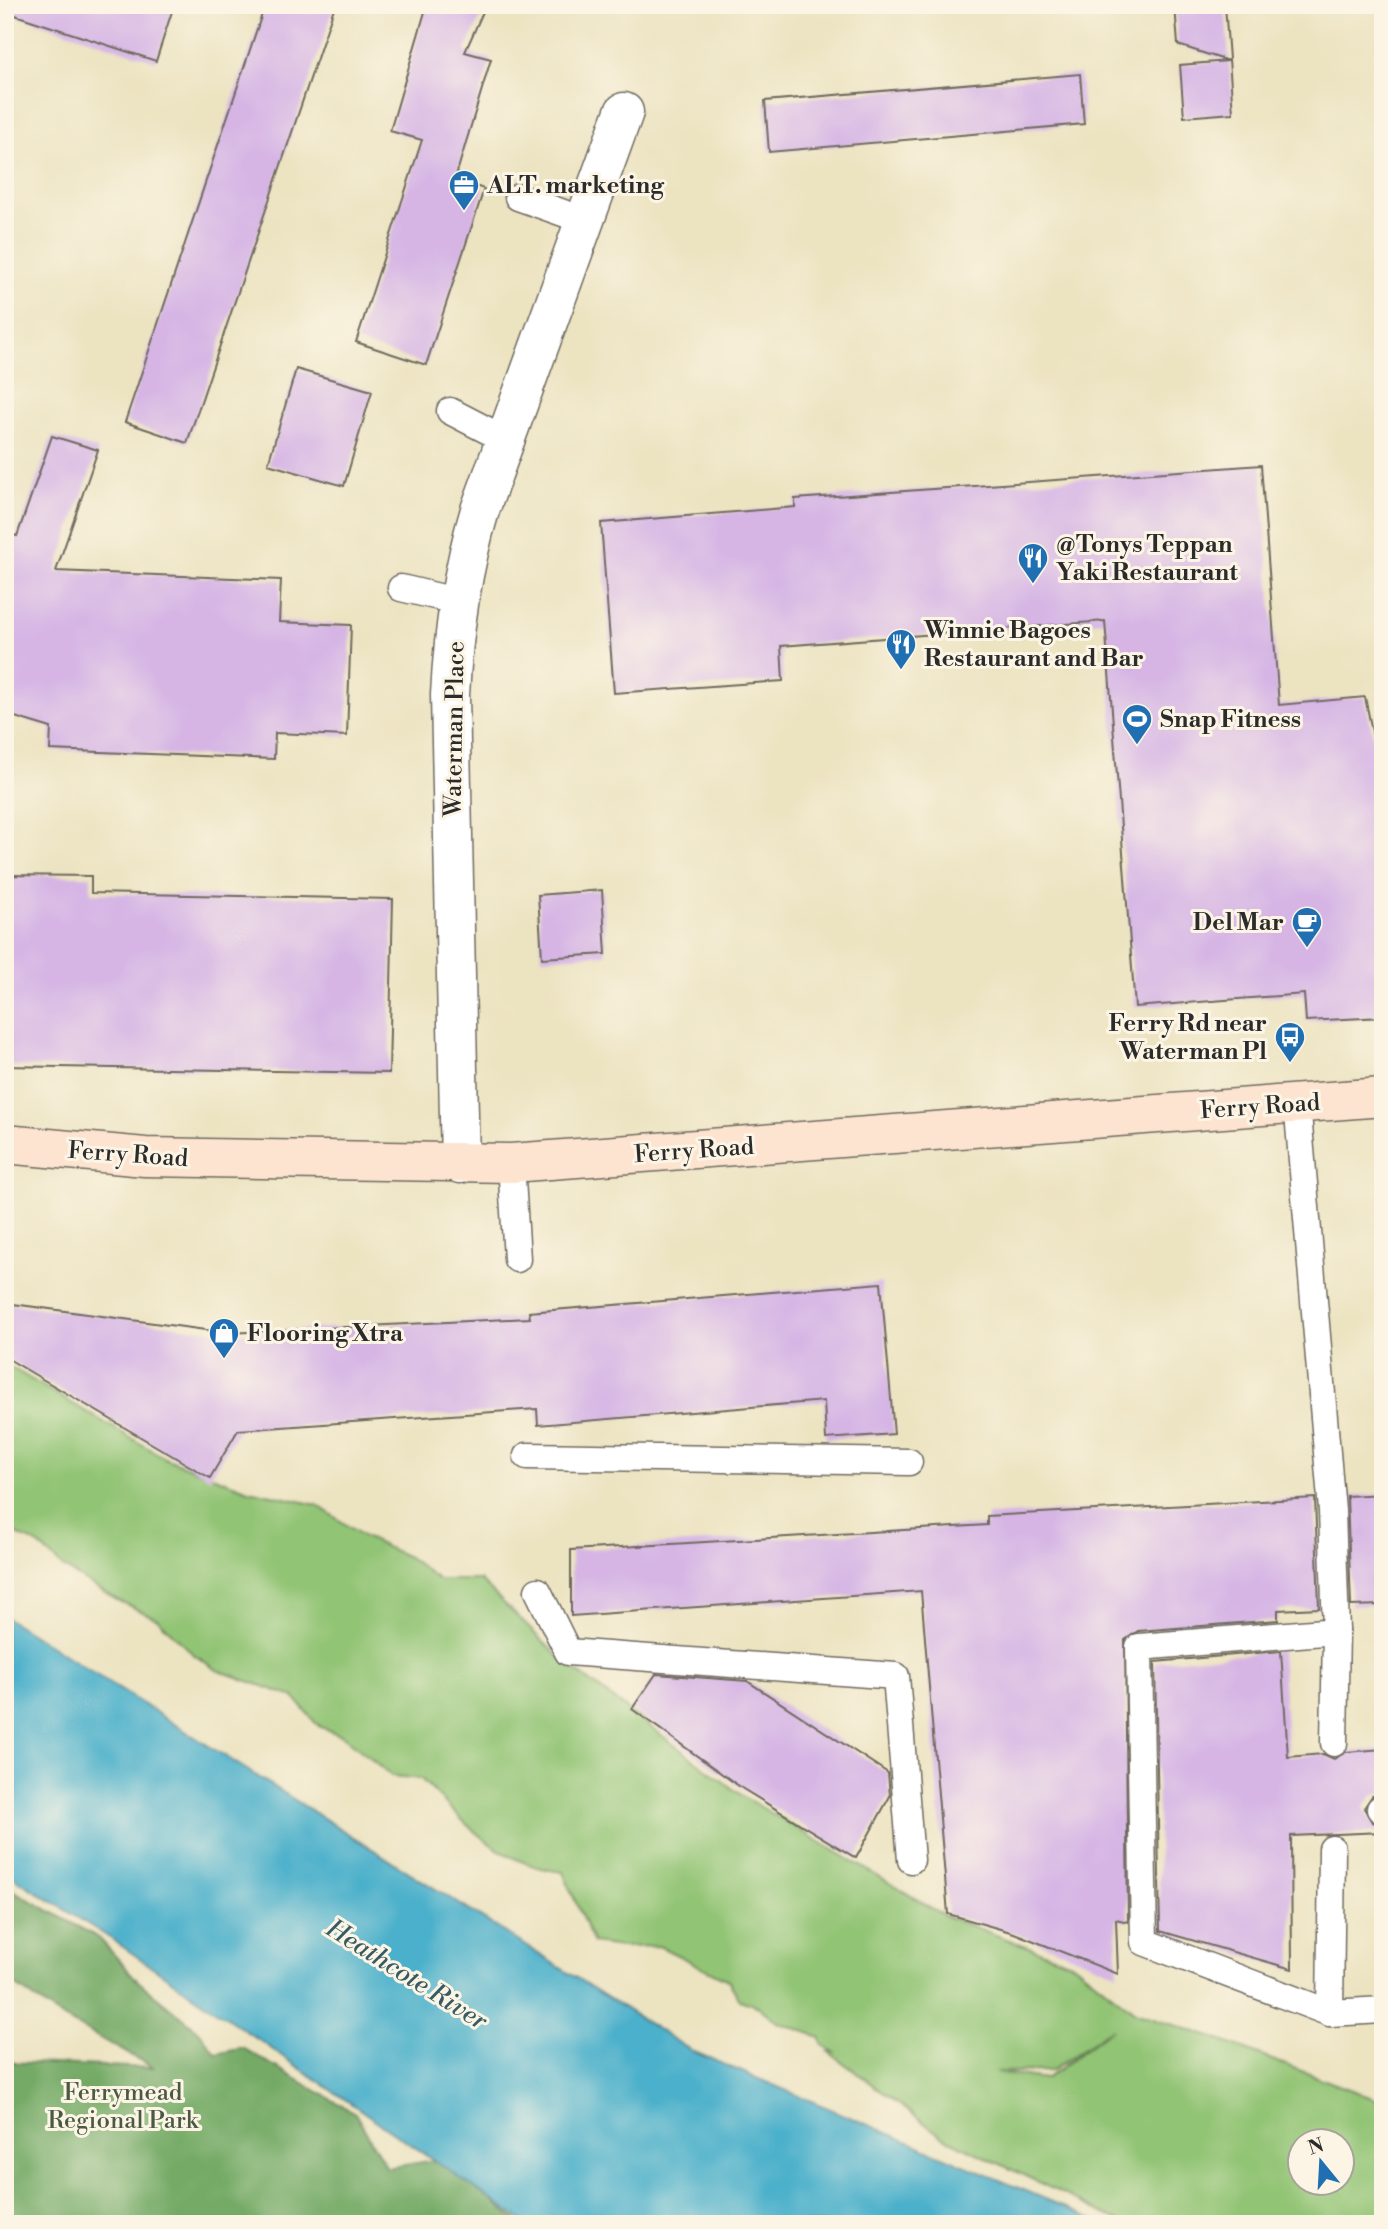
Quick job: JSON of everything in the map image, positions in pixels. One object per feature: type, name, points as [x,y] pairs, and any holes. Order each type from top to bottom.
[{"type":"main road","name":"Ferry Road","points":[[5,1144],[145,1157],[511,1163],[1383,1097]]},
{"type":"street","name":"Waterman Place","points":[[460,1164],[450,758],[452,659],[460,602],[472,537],[583,220],[624,112]]},
{"type":"lane","points":[[518,197],[583,220]]},
{"type":"lane","points":[[450,411],[506,440]]},
{"type":"lane","points":[[401,588],[460,602]]},
{"type":"lane","points":[[1297,1102],[1332,1511],[1334,1743]]},
{"type":"lane","points":[[511,1163],[517,1259]]},
{"type":"lane","points":[[527,1456],[909,1462]]},
{"type":"lane","points":[[538,1591],[568,1652],[896,1676],[911,1860]]},
{"type":"lane","points":[[1335,1631],[1139,1647],[1144,1942],[1330,2013],[1383,2010]]},
{"type":"lane","points":[[1330,2013],[1332,1849]]},
{"type":"green space","points":[[5,1364],[167,1459],[249,1490],[317,1505],[364,1537],[408,1557],[439,1580],[480,1580],[564,1662],[744,1797],[945,1916],[1074,1964],[1135,2012],[1217,2039],[1383,2102],[1383,2224],[1126,2224],[943,2137],[829,2052],[834,2052],[823,2045],[820,2037],[777,2022],[759,2007],[740,2000],[728,1980],[659,1946],[621,1947],[593,1943],[563,1872],[539,1868],[500,1851],[468,1826],[421,1779],[392,1776],[343,1736],[318,1726],[294,1697],[217,1670],[193,1654],[158,1619],[117,1600],[64,1568],[39,1545],[5,1528]],"holes":[[[1112,2029],[1046,2079],[995,2072],[1051,2071]]]},
{"type":"green space","name":"Ferrymead Regional Park","points":[[5,1886],[99,1938],[139,1982],[200,2032],[216,2054],[243,2048],[355,2113],[387,2168],[440,2159],[521,2224],[5,2224],[5,2062],[154,2068],[58,2015],[5,1978]]},
{"type":"water","name":"Heathcote River","points":[[5,1617],[692,2051],[1105,2224],[527,2224],[113,1940],[5,1872]]},
{"type":"building","points":[[10,5],[174,5],[156,61],[9,13]]},
{"type":"building","points":[[265,5],[335,5],[187,443],[125,422]]},
{"type":"building","points":[[427,5],[486,5],[465,52],[491,59],[455,179],[484,189],[426,365],[356,342],[422,140],[390,131]]},
{"type":"building","points":[[1175,5],[1225,5],[1233,113],[1184,117],[1180,65],[1228,61],[1178,45]]},
{"type":"building","points":[[1080,74],[1084,124],[769,152],[765,101]]},
{"type":"building","points":[[296,369],[372,391],[344,486],[268,464]]},
{"type":"building","points":[[52,436],[98,450],[56,571],[281,580],[279,622],[351,625],[347,736],[275,733],[274,759],[50,750],[51,728],[5,714],[5,533],[17,536]]},
{"type":"building","points":[[1261,465],[1279,705],[1365,697],[1383,785],[1383,1017],[1306,1021],[1304,994],[1135,1007],[1105,621],[781,646],[783,681],[614,693],[601,523],[795,507],[795,499]]},
{"type":"building","points":[[5,875],[91,876],[91,893],[393,899],[389,1073],[5,1066]]},
{"type":"building","points":[[602,890],[606,954],[542,958],[538,895]]},
{"type":"building","points":[[881,1283],[894,1434],[826,1439],[824,1401],[538,1425],[537,1409],[238,1430],[210,1478],[5,1357],[5,1303],[228,1333],[530,1318],[529,1312]]},
{"type":"building","points":[[1383,1494],[1383,1605],[1351,1606],[1347,1496]]},
{"type":"building","points":[[1315,1498],[1319,1608],[1278,1610],[1278,1620],[1138,1631],[1125,1640],[1128,1922],[1116,1919],[1118,1974],[1014,1933],[948,1914],[921,1591],[571,1616],[571,1550],[987,1525],[987,1516]]},
{"type":"building","points":[[1281,1651],[1288,1757],[1323,1754],[1334,1759],[1346,1752],[1383,1749],[1383,1793],[1372,1796],[1364,1808],[1372,1822],[1383,1825],[1383,1832],[1291,1836],[1292,1969],[1160,1931],[1155,1662]]},
{"type":"building","points":[[656,1674],[747,1681],[888,1773],[890,1796],[856,1858],[743,1789],[632,1709]]},
{"type":"place","name":"ALT. marketing","points":[[464,212]]},
{"type":"place","name":"@Tonys Teppan Yaki Restaurant","points":[[1033,585]]},
{"type":"place","name":"Winnie Bagoes Restaurant and Bar","points":[[901,671]]},
{"type":"place","name":"Snap Fitness","points":[[1137,746]]},
{"type":"place","name":"Del Mar","points":[[1307,949]]},
{"type":"place","name":"Ferry Rd near Waterman Pl","points":[[1290,1064]]},
{"type":"place","name":"Flooring Xtra","points":[[224,1360]]}]
